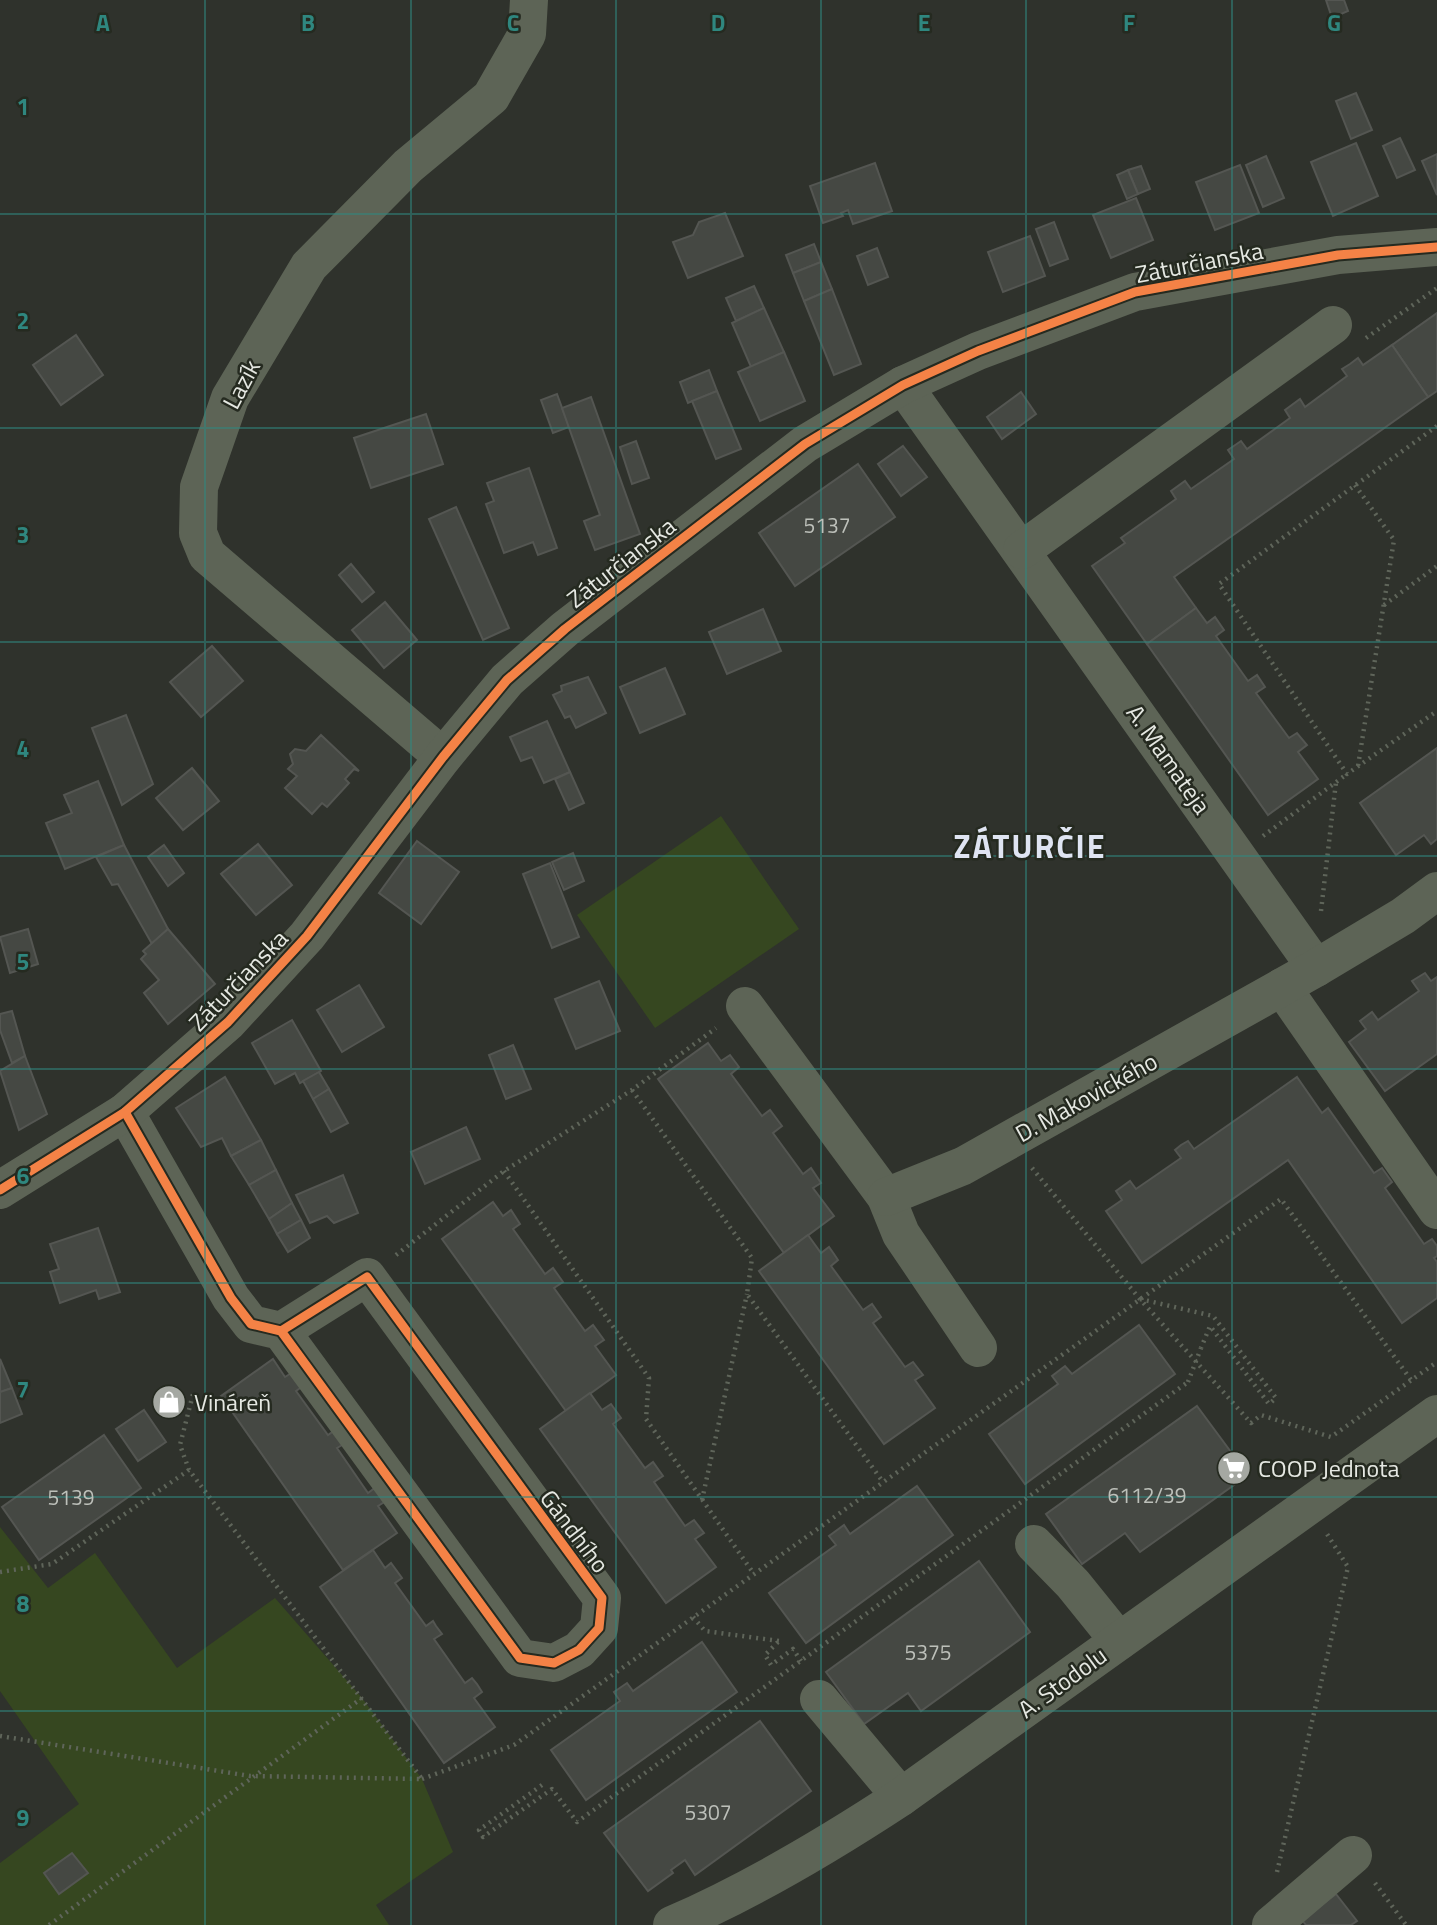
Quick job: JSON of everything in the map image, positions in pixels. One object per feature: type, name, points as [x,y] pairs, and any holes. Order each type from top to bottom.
[{"type":"street","name":"Lazík","points":[[443,757],[207,555],[198,533],[199,487],[230,398],[309,266],[408,166],[491,97],[527,34],[529,0]]},
{"type":"street","name":"Záturčianska","points":[[0,1190],[125,1112],[228,1021],[307,936],[443,757],[507,680],[565,629],[805,444],[903,385],[978,351],[1135,292],[1338,255],[1437,247]]},
{"type":"street","points":[[1022,550],[1345,335]]},
{"type":"street","name":"A. Mamateja","points":[[903,385],[1316,968]]},
{"type":"street","name":"D. Makovického","points":[[886,1197],[963,1166],[1316,968],[1403,916],[1437,891]]},
{"type":"street","points":[[1282,987],[1437,1210]]},
{"type":"street","points":[[745,1006],[886,1197],[901,1234],[978,1348]]},
{"type":"street","points":[[125,1112],[231,1298],[251,1324],[281,1331],[367,1278]]},
{"type":"street","name":"Gándhího","points":[[281,1331],[520,1658],[554,1663],[579,1650],[599,1628],[602,1598],[367,1278]]},
{"type":"street","name":"A. Stodolu","points":[[672,1925],[735,1898],[845,1834],[901,1797],[1437,1414]]},
{"type":"street","points":[[1034,1544],[1073,1584],[1119,1641]]},
{"type":"street","points":[[819,1699],[901,1797]]},
{"type":"street","points":[[1273,1924],[1353,1855]]},
{"type":"path","points":[[1345,335],[1437,288]]},
{"type":"path","points":[[1347,774],[1219,584],[1437,426]]},
{"type":"path","points":[[1355,485],[1394,540],[1358,766]]},
{"type":"path","points":[[1384,605],[1437,566]]},
{"type":"path","points":[[1254,842],[1437,711]]},
{"type":"path","points":[[1309,910],[1320,917],[1336,782]]},
{"type":"path","points":[[367,1278],[504,1171],[632,1090],[745,1006]]},
{"type":"path","points":[[632,1090],[752,1258],[747,1294],[702,1500]]},
{"type":"path","points":[[1009,1140],[1139,1298],[1251,1423],[1261,1415],[1331,1437],[1437,1362]]},
{"type":"path","points":[[504,1171],[649,1378],[646,1419],[754,1574]]},
{"type":"path","points":[[0,1736],[250,1776],[422,1779],[514,1745],[1281,1199],[1411,1380]]},
{"type":"path","points":[[747,1294],[883,1482]]},
{"type":"path","points":[[542,1785],[479,1830],[483,1837],[552,1789],[577,1822],[1186,1385],[1210,1326],[1269,1404],[1276,1398],[1213,1316],[1139,1298]]},
{"type":"path","points":[[193,1394],[180,1445],[189,1470],[422,1779]]},
{"type":"path","points":[[0,1572],[52,1564],[189,1470]]},
{"type":"path","points":[[1273,1924],[1270,1903],[1348,1567],[1325,1531]]},
{"type":"path","points":[[693,1617],[705,1630],[779,1641],[765,1655],[771,1665],[793,1649],[802,1661]]},
{"type":"path","points":[[49,1925],[250,1776],[362,1698]]},
{"type":"path","points":[[1353,1855],[1406,1925]]},
{"type":"green space","points":[[721,816],[799,929],[655,1028],[577,915]]},
{"type":"green space","points":[[0,1527],[48,1588],[95,1553],[177,1668],[275,1598],[362,1698],[422,1779],[453,1852],[376,1905],[389,1925],[0,1925],[0,1863],[79,1804],[0,1691]]},
{"type":"building","points":[[1326,0],[1344,0],[1348,11],[1332,18]]},
{"type":"building","points":[[1356,93],[1372,130],[1351,139],[1336,101]]},
{"type":"building","points":[[1400,138],[1415,170],[1397,178],[1383,146]]},
{"type":"building","points":[[1356,143],[1378,196],[1333,216],[1311,162]]},
{"type":"building","points":[[1437,154],[1437,195],[1422,161]]},
{"type":"building","points":[[1266,156],[1284,198],[1263,207],[1246,165]]},
{"type":"building","points":[[875,163],[892,211],[853,224],[848,210],[841,213],[843,216],[823,223],[810,186]]},
{"type":"building","points":[[1240,165],[1259,213],[1215,230],[1196,182]]},
{"type":"building","points":[[1141,166],[1150,189],[1138,194],[1128,170]]},
{"type":"building","points":[[1128,170],[1138,194],[1127,199],[1117,175]]},
{"type":"building","points":[[1136,198],[1153,240],[1111,258],[1093,215]]},
{"type":"building","points":[[725,213],[743,256],[688,278],[673,242],[693,235],[699,222]]},
{"type":"building","points":[[1054,222],[1068,259],[1050,266],[1036,229]]},
{"type":"building","points":[[1030,236],[1045,276],[1003,292],[988,252]]},
{"type":"building","points":[[814,244],[821,262],[793,273],[786,255]]},
{"type":"building","points":[[877,248],[888,277],[868,285],[857,256]]},
{"type":"building","points":[[821,262],[832,289],[804,301],[793,273]]},
{"type":"building","points":[[754,286],[764,308],[736,321],[726,298]]},
{"type":"building","points":[[832,289],[861,364],[834,375],[804,301]]},
{"type":"building","points":[[764,308],[784,352],[751,367],[732,323]]},
{"type":"building","points":[[1437,313],[1437,391],[1428,397],[1392,345]]},
{"type":"building","points":[[76,335],[103,375],[61,405],[33,365]]},
{"type":"building","points":[[1392,345],[1428,397],[1174,577],[1196,608],[1147,644],[1092,566],[1125,543],[1121,538],[1176,499],[1171,491],[1185,481],[1191,489],[1234,459],[1228,450],[1241,441],[1247,449],[1290,418],[1285,410],[1300,399],[1305,407],[1347,376],[1342,369],[1358,358],[1363,365]]},
{"type":"building","points":[[784,352],[805,401],[760,421],[738,372]]},
{"type":"building","points":[[709,370],[717,391],[688,403],[680,382]]},
{"type":"building","points":[[717,391],[741,449],[716,459],[692,401]]},
{"type":"building","points":[[1021,392],[1036,414],[1002,439],[987,417]]},
{"type":"building","points":[[557,394],[569,427],[553,433],[541,400]]},
{"type":"building","points":[[591,397],[640,534],[595,550],[584,521],[600,515],[562,408]]},
{"type":"building","points":[[426,414],[443,464],[371,488],[354,438]]},
{"type":"building","points":[[636,441],[649,478],[632,484],[620,447]]},
{"type":"building","points":[[903,446],[927,477],[901,496],[878,464]]},
{"type":"building","points":[[858,464],[895,517],[795,586],[759,533]]},
{"type":"building","points":[[529,468],[557,548],[538,555],[533,542],[504,553],[486,504],[494,501],[487,483]]},
{"type":"building","points":[[456,507],[509,628],[483,640],[429,519]]},
{"type":"building","points":[[351,564],[374,592],[362,602],[339,575]]},
{"type":"building","points":[[385,602],[417,640],[384,668],[352,630]]},
{"type":"building","points":[[1196,608],[1207,623],[1215,617],[1224,630],[1216,636],[1248,681],[1257,675],[1265,687],[1256,693],[1289,738],[1297,733],[1307,745],[1298,752],[1318,779],[1268,815],[1147,644]]},
{"type":"building","points":[[763,609],[781,651],[727,674],[709,632]]},
{"type":"building","points":[[212,646],[243,681],[201,717],[170,682]]},
{"type":"building","points":[[665,668],[685,714],[640,733],[620,687]]},
{"type":"building","points":[[588,677],[606,713],[576,728],[570,716],[565,718],[553,695],[562,691],[561,686]]},
{"type":"building","points":[[126,715],[153,784],[122,805],[92,728]]},
{"type":"building","points":[[547,721],[570,772],[544,783],[532,757],[521,761],[510,737]]},
{"type":"building","points":[[321,735],[359,771],[354,769],[345,779],[349,783],[327,807],[322,803],[312,814],[285,788],[297,776],[288,769],[293,764],[290,754],[295,749],[306,751]]},
{"type":"building","points":[[1437,748],[1437,839],[1431,844],[1424,835],[1396,855],[1360,803]]},
{"type":"building","points":[[192,768],[219,801],[183,830],[156,798]]},
{"type":"building","points":[[570,772],[584,803],[569,810],[555,779]]},
{"type":"building","points":[[98,781],[124,845],[65,869],[46,823],[72,813],[64,795]]},
{"type":"building","points":[[417,841],[459,872],[421,924],[379,893]]},
{"type":"building","points":[[258,844],[292,885],[256,915],[221,874]]},
{"type":"building","points":[[124,845],[168,929],[152,944],[118,884],[112,885],[96,857]]},
{"type":"building","points":[[164,845],[184,873],[168,886],[148,857]]},
{"type":"building","points":[[573,853],[584,881],[564,890],[552,862]]},
{"type":"building","points":[[550,863],[579,937],[552,948],[523,874]]},
{"type":"building","points":[[28,929],[38,964],[10,973],[0,937]]},
{"type":"building","points":[[168,929],[215,984],[168,1024],[144,993],[159,980],[141,959],[146,954],[143,951]]},
{"type":"building","points":[[1425,973],[1431,981],[1437,977],[1437,1054],[1385,1091],[1349,1042],[1366,1029],[1360,1021],[1372,1012],[1378,1020],[1419,991],[1412,981]]},
{"type":"building","points":[[599,981],[620,1031],[576,1049],[555,999]]},
{"type":"building","points":[[359,985],[384,1027],[342,1052],[317,1010]]},
{"type":"building","points":[[12,1011],[25,1056],[12,1063],[0,1030],[0,1014]]},
{"type":"building","points":[[292,1020],[321,1071],[300,1083],[295,1073],[275,1084],[252,1043]]},
{"type":"building","points":[[708,1043],[721,1061],[730,1055],[739,1067],[731,1074],[762,1116],[770,1110],[782,1126],[773,1133],[803,1174],[811,1168],[821,1183],[813,1188],[834,1216],[784,1253],[658,1079]]},
{"type":"building","points":[[513,1045],[531,1089],[506,1099],[489,1055]]},
{"type":"building","points":[[25,1056],[47,1114],[19,1130],[0,1071]]},
{"type":"building","points":[[319,1072],[329,1089],[313,1099],[303,1081]]},
{"type":"building","points":[[225,1077],[261,1140],[231,1156],[222,1138],[201,1147],[176,1108]]},
{"type":"building","points":[[1297,1077],[1322,1113],[1328,1108],[1374,1173],[1382,1168],[1392,1182],[1385,1188],[1424,1244],[1432,1239],[1437,1246],[1437,1256],[1434,1258],[1437,1262],[1437,1298],[1402,1323],[1288,1160],[1142,1263],[1106,1211],[1122,1200],[1116,1191],[1130,1181],[1136,1189],[1181,1158],[1175,1150],[1181,1145],[1188,1141],[1194,1149]]},
{"type":"building","points":[[329,1089],[348,1123],[331,1132],[313,1099]]},
{"type":"building","points":[[466,1127],[480,1159],[425,1184],[411,1152]]},
{"type":"building","points":[[261,1140],[276,1170],[249,1185],[231,1156]]},
{"type":"building","points":[[276,1170],[292,1203],[269,1219],[249,1185]]},
{"type":"building","points":[[343,1175],[358,1213],[334,1223],[327,1216],[310,1223],[296,1195]]},
{"type":"building","points":[[493,1202],[503,1216],[511,1210],[520,1224],[513,1229],[545,1274],[553,1268],[563,1282],[554,1288],[585,1331],[593,1325],[604,1340],[595,1346],[616,1375],[566,1411],[442,1239]]},
{"type":"building","points":[[292,1203],[301,1220],[277,1234],[269,1219]]},
{"type":"building","points":[[301,1220],[310,1238],[288,1252],[277,1234]]},
{"type":"building","points":[[98,1228],[120,1292],[99,1299],[96,1290],[60,1303],[50,1272],[59,1269],[50,1244]]},
{"type":"building","points":[[808,1235],[821,1253],[829,1247],[838,1260],[831,1266],[863,1310],[872,1304],[881,1317],[873,1323],[905,1367],[913,1362],[923,1375],[915,1380],[935,1408],[884,1444],[759,1271]]},
{"type":"building","points":[[1139,1325],[1175,1374],[1025,1484],[989,1434],[1058,1384],[1052,1376],[1065,1366],[1072,1374]]},
{"type":"building","points":[[0,1359],[12,1388],[0,1392]]},
{"type":"building","points":[[273,1359],[285,1377],[293,1372],[303,1386],[296,1391],[328,1435],[335,1430],[344,1444],[337,1448],[368,1493],[376,1487],[386,1501],[378,1506],[397,1533],[343,1570],[221,1396]]},
{"type":"building","points":[[12,1388],[22,1414],[0,1423],[0,1392]]},
{"type":"building","points":[[590,1393],[602,1410],[611,1404],[621,1418],[613,1424],[645,1468],[653,1462],[663,1476],[654,1482],[685,1526],[694,1520],[704,1533],[695,1539],[716,1567],[666,1603],[540,1429]]},
{"type":"building","points":[[1197,1406],[1248,1475],[1140,1552],[1125,1533],[1082,1564],[1046,1514]]},
{"type":"building","points":[[144,1410],[166,1442],[138,1461],[116,1429]]},
{"type":"building","points":[[104,1435],[141,1488],[39,1560],[2,1507]]},
{"type":"building","points":[[917,1486],[953,1535],[806,1643],[769,1593],[836,1545],[829,1536],[844,1525],[850,1534]]},
{"type":"building","points":[[373,1550],[385,1568],[391,1563],[402,1578],[395,1583],[426,1626],[433,1621],[442,1634],[434,1639],[465,1683],[472,1678],[477,1684],[482,1692],[474,1698],[495,1727],[444,1763],[320,1587]]},
{"type":"building","points":[[979,1561],[1030,1632],[921,1711],[908,1693],[864,1724],[826,1672]]},
{"type":"building","points":[[702,1642],[737,1692],[586,1800],[551,1750],[620,1701],[614,1692],[627,1683],[633,1691]]},
{"type":"building","points":[[760,1721],[811,1791],[695,1875],[685,1860],[671,1870],[673,1873],[648,1891],[604,1833]]},
{"type":"building","points":[[72,1853],[88,1873],[59,1894],[44,1873]]},
{"type":"building","points":[[1336,1894],[1357,1921],[1351,1925],[1306,1925],[1302,1920]]},
{"type":"cycle path","points":[[0,1190],[125,1112],[228,1022],[307,936],[443,757],[507,680],[565,629],[805,444],[903,385],[978,351],[1135,292],[1338,255],[1437,247]]},
{"type":"cycle path","points":[[125,1112],[231,1298],[251,1324],[281,1331],[520,1658],[554,1663],[579,1650],[599,1628],[602,1598],[367,1277],[281,1331]]},
{"type":"place","name":"Vináreň","points":[[169,1402]]},
{"type":"place","name":"COOP Jednota","points":[[1234,1468]]},
{"type":"district","name":"ZÁTURČIE","points":[[1030,846]]}]
